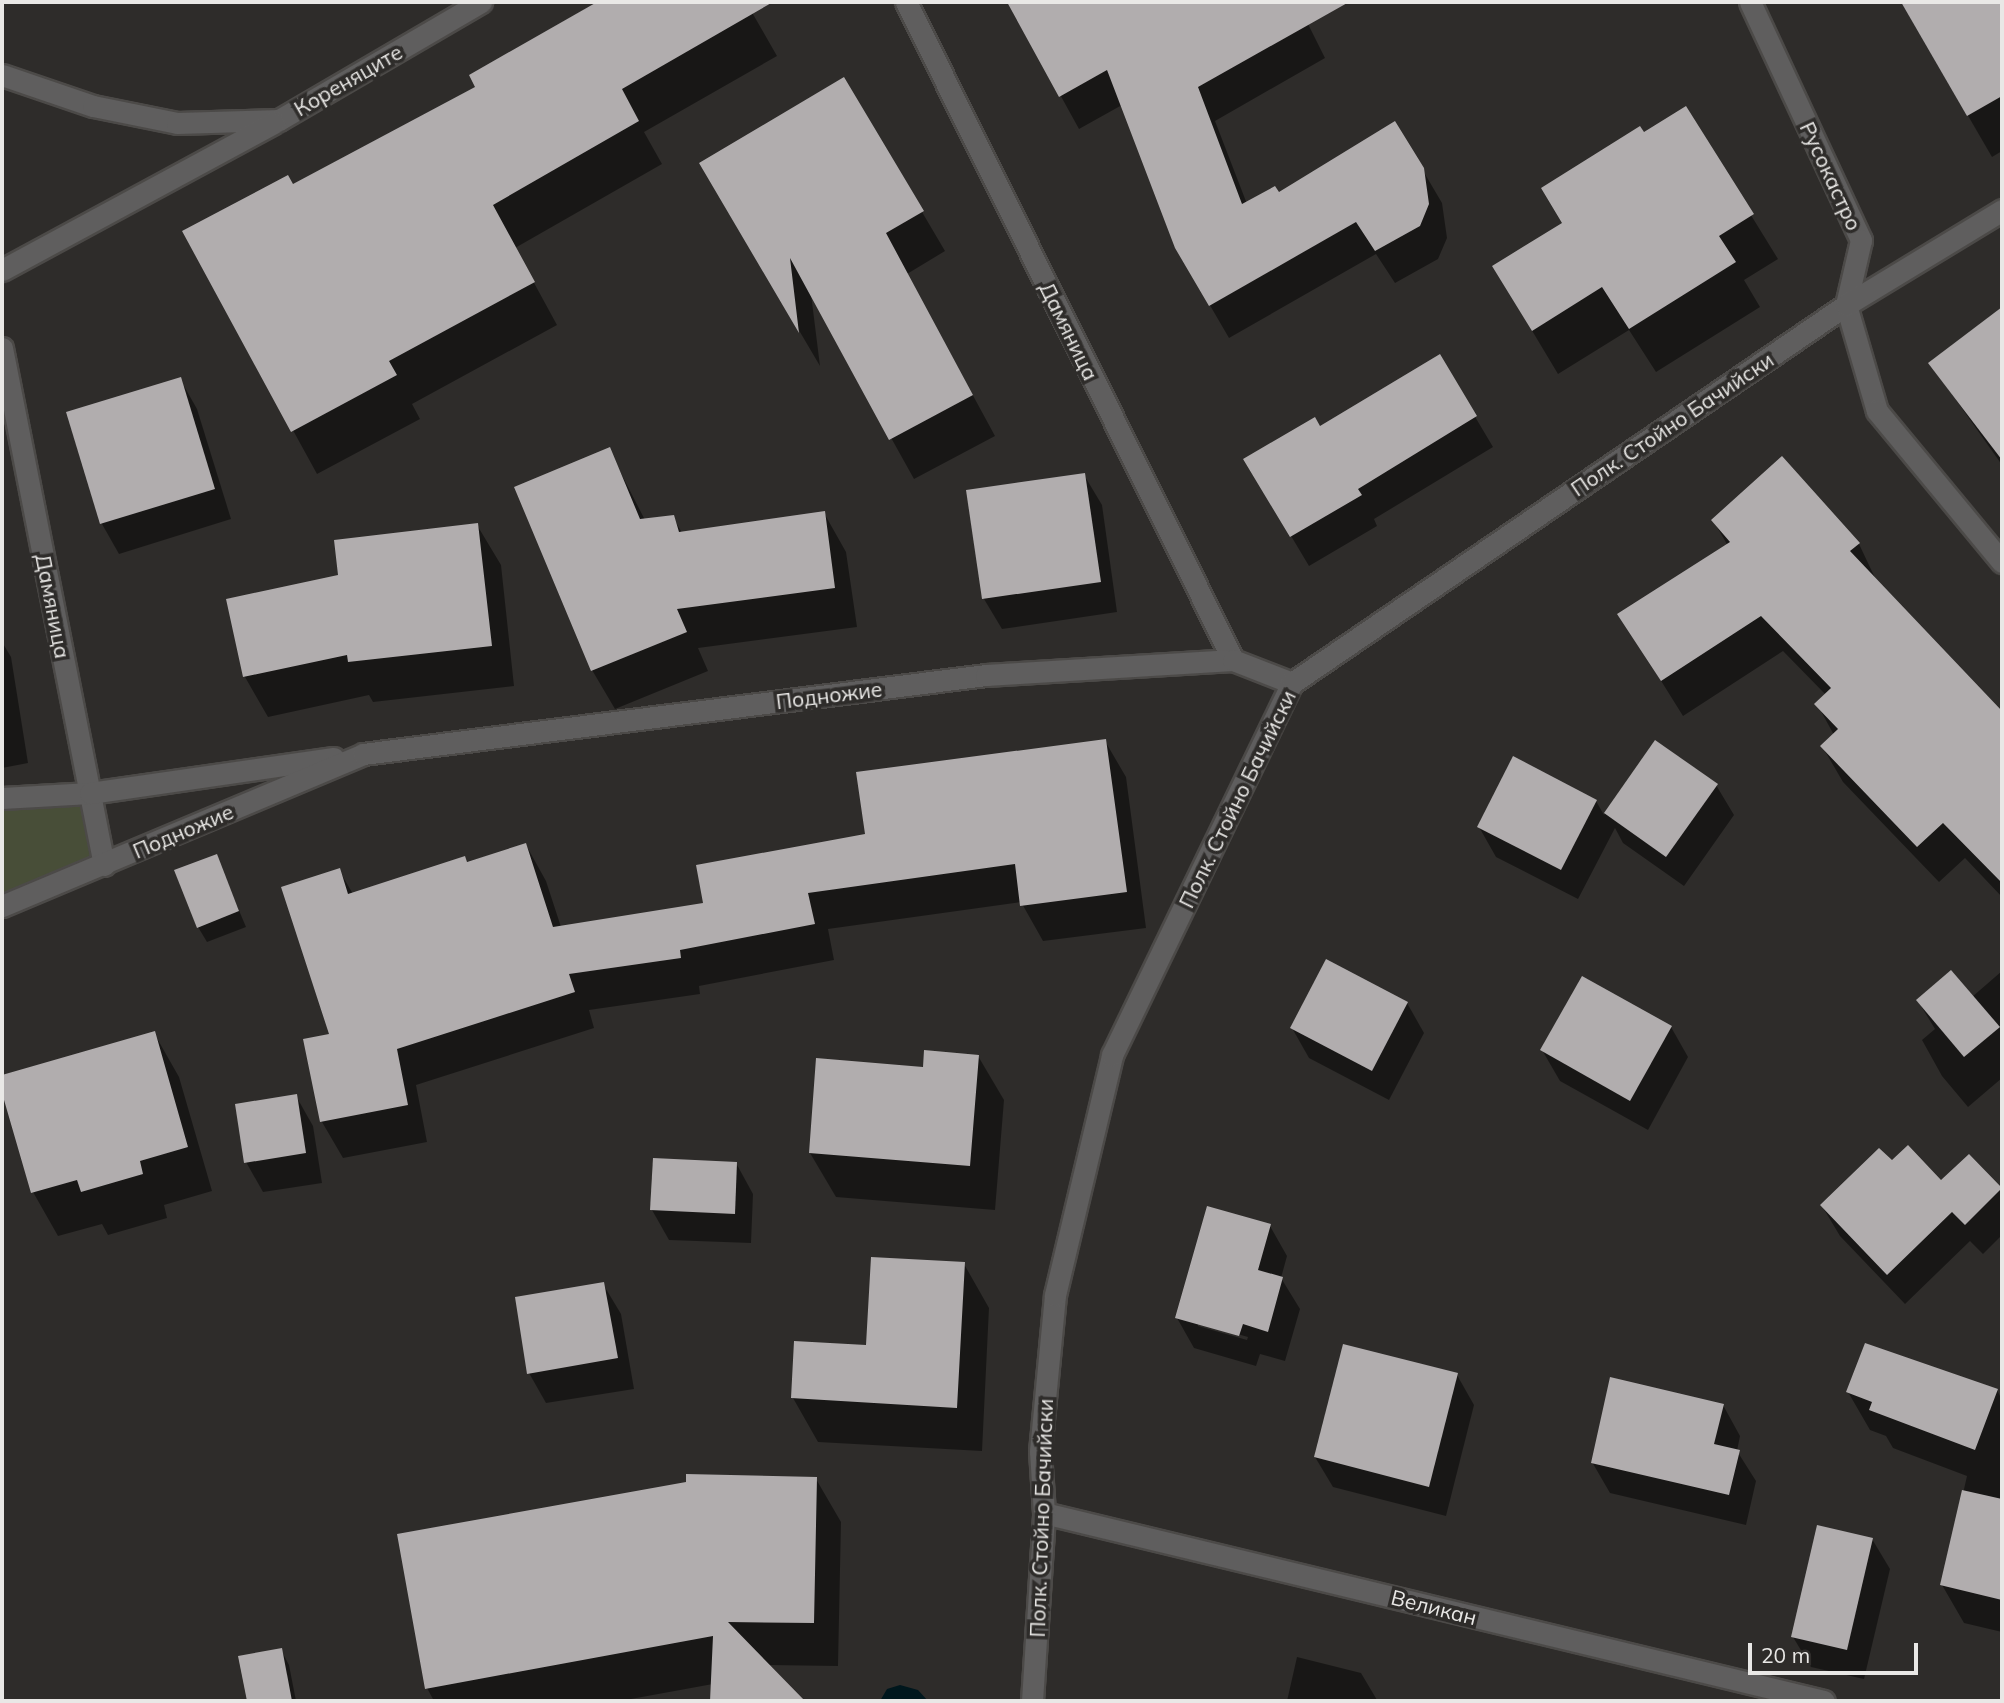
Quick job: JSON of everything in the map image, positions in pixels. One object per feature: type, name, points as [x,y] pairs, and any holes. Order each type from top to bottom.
[{"type":"street","name":"Кореняците","points":[[2,75],[93,106],[177,123],[279,120],[481,2]]},
{"type":"street","name":"Дамяница","points":[[906,2],[1233,660]]},
{"type":"street","name":"Русокастро","points":[[1750,2],[1861,240],[1846,305],[1877,411],[2002,562]]},
{"type":"street","points":[[2,270],[279,120]]},
{"type":"street","name":"Полк. Стойно Бачийски","points":[[1032,1701],[1044,1513],[1040,1451],[1055,1295],[1112,1055],[1292,683],[1846,305],[2002,210]]},
{"type":"street","name":"Дамяница","points":[[2,348],[104,864]]},
{"type":"street","name":"Подножие","points":[[2,798],[90,793],[363,754],[986,675],[1233,660],[1292,683]]},
{"type":"street","name":"Подножие","points":[[2,906],[363,754]]},
{"type":"street","name":"Великан","points":[[1044,1513],[1824,1701]]},
{"type":"green space","points":[[90,793],[104,865],[2,906],[2,798]]},
{"type":"water","points":[[900,1685],[918,1690],[928,1701],[880,1701],[887,1689]]},
{"type":"building","points":[[597,2],[773,2],[622,89],[639,121],[493,205],[535,282],[389,361],[397,375],[291,432],[182,231],[288,175],[293,184],[475,87],[469,75]]},
{"type":"building","points":[[1007,2],[1349,2],[1198,87],[1242,204],[1275,186],[1279,192],[1395,121],[1424,168],[1429,204],[1420,226],[1375,251],[1356,222],[1209,306],[1175,248],[1107,70],[1059,97]]},
{"type":"building","points":[[1901,2],[2002,2],[2002,96],[1967,116]]},
{"type":"building","points":[[844,77],[924,211],[886,233],[973,395],[889,440],[790,258],[799,333],[699,163]]},
{"type":"building","points":[[1686,106],[1754,214],[1719,236],[1736,262],[1629,329],[1602,287],[1532,331],[1492,266],[1562,223],[1541,188],[1640,126],[1644,132]]},
{"type":"building","points":[[2002,307],[2002,460],[1928,363]]},
{"type":"building","points":[[1440,354],[1477,416],[1358,489],[1362,495],[1290,537],[1243,459],[1315,417],[1320,426]]},
{"type":"building","points":[[181,377],[215,489],[100,524],[66,412]]},
{"type":"building","points":[[610,447],[640,519],[674,515],[679,532],[825,511],[835,588],[677,609],[687,632],[591,671],[514,487]]},
{"type":"building","points":[[1782,456],[1860,543],[1850,551],[2002,711],[2002,883],[1943,823],[1917,847],[1820,746],[1838,729],[1814,704],[1831,688],[1761,616],[1661,681],[1617,614],[1730,542],[1711,520]]},
{"type":"building","points":[[1085,473],[1101,582],[982,599],[966,490]]},
{"type":"building","points":[[478,523],[492,646],[348,662],[347,655],[243,677],[226,599],[338,575],[334,540]]},
{"type":"building","points":[[1106,739],[1127,892],[1020,906],[1015,864],[808,893],[815,924],[680,950],[681,958],[569,974],[575,992],[397,1049],[408,1105],[320,1122],[303,1039],[329,1034],[281,887],[340,868],[348,894],[465,856],[467,862],[526,843],[553,927],[703,903],[696,865],[865,834],[856,772]]},
{"type":"building","points":[[1655,740],[1718,784],[1666,857],[1604,813]]},
{"type":"building","points":[[1513,756],[1597,800],[1561,870],[1477,827]]},
{"type":"building","points":[[217,854],[239,911],[197,928],[174,870]]},
{"type":"building","points":[[1326,959],[1408,1002],[1372,1071],[1290,1028]]},
{"type":"building","points":[[1951,970],[2000,1027],[1964,1057],[1916,1000]]},
{"type":"building","points":[[1582,976],[1672,1026],[1630,1101],[1540,1050]]},
{"type":"building","points":[[155,1031],[188,1147],[140,1161],[143,1174],[81,1192],[77,1180],[31,1193],[2,1093],[2,1075]]},
{"type":"building","points":[[924,1050],[979,1055],[970,1166],[809,1153],[816,1058],[923,1067]]},
{"type":"building","points":[[297,1094],[306,1153],[244,1163],[235,1104]]},
{"type":"building","points":[[1908,1145],[1941,1180],[1969,1154],[2002,1188],[1965,1225],[1952,1212],[1887,1275],[1820,1205],[1879,1148],[1892,1160]]},
{"type":"building","points":[[653,1158],[737,1162],[735,1214],[650,1210]]},
{"type":"building","points":[[1207,1206],[1271,1224],[1258,1270],[1283,1277],[1268,1332],[1243,1324],[1239,1336],[1175,1318]]},
{"type":"building","points":[[871,1257],[965,1262],[957,1408],[791,1398],[794,1341],[866,1345]]},
{"type":"building","points":[[604,1282],[618,1358],[527,1374],[515,1297]]},
{"type":"building","points":[[1865,1343],[1998,1389],[1975,1450],[1869,1410],[1872,1402],[1846,1392]]},
{"type":"building","points":[[1343,1344],[1458,1373],[1429,1487],[1314,1457]]},
{"type":"building","points":[[1610,1377],[1724,1404],[1714,1444],[1740,1450],[1729,1495],[1591,1463]]},
{"type":"building","points":[[686,1474],[817,1477],[814,1623],[728,1622],[805,1701],[710,1701],[713,1636],[425,1689],[397,1534],[686,1482]]},
{"type":"building","points":[[1962,1490],[2002,1499],[2002,1600],[1940,1585]]},
{"type":"building","points":[[1817,1525],[1873,1538],[1847,1650],[1791,1637]]},
{"type":"building","points":[[282,1648],[292,1701],[247,1701],[238,1656]]}]
